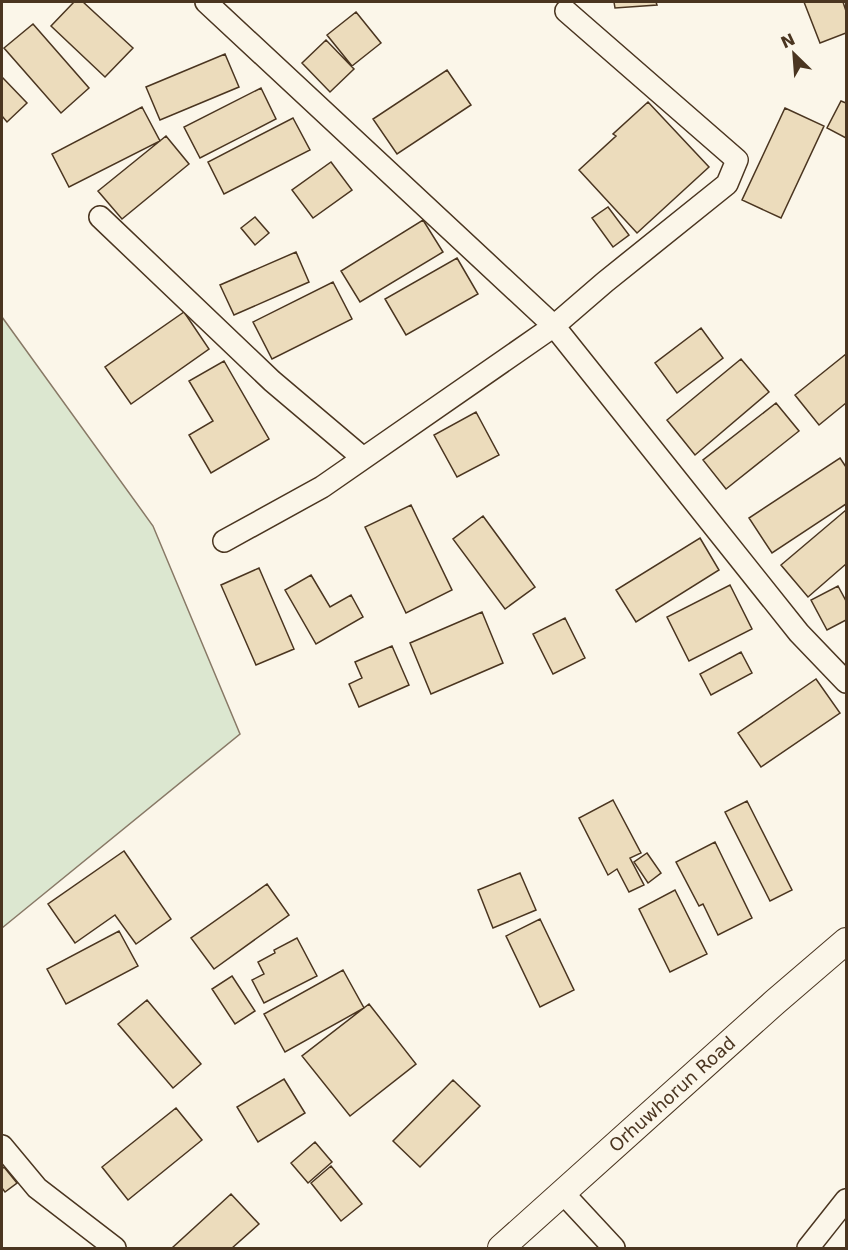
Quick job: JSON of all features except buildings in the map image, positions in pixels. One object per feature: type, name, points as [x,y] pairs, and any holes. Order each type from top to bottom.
[{"type":"street","points":[[206,2],[554,326],[798,633],[846,682]]},
{"type":"street","points":[[224,541],[322,487],[554,326],[727,184],[737,160],[566,11]]},
{"type":"street","points":[[100,218],[272,381],[363,458]]},
{"type":"street","name":"Orhuwhorun Road","points":[[501,1248],[846,941]]},
{"type":"street","points":[[2,1146],[37,1188],[115,1248]]},
{"type":"street","points":[[562,1192],[614,1248]]},
{"type":"street","points":[[808,1248],[846,1200]]},
{"type":"green space","points":[[2,317],[153,526],[240,734],[2,928]]}]
